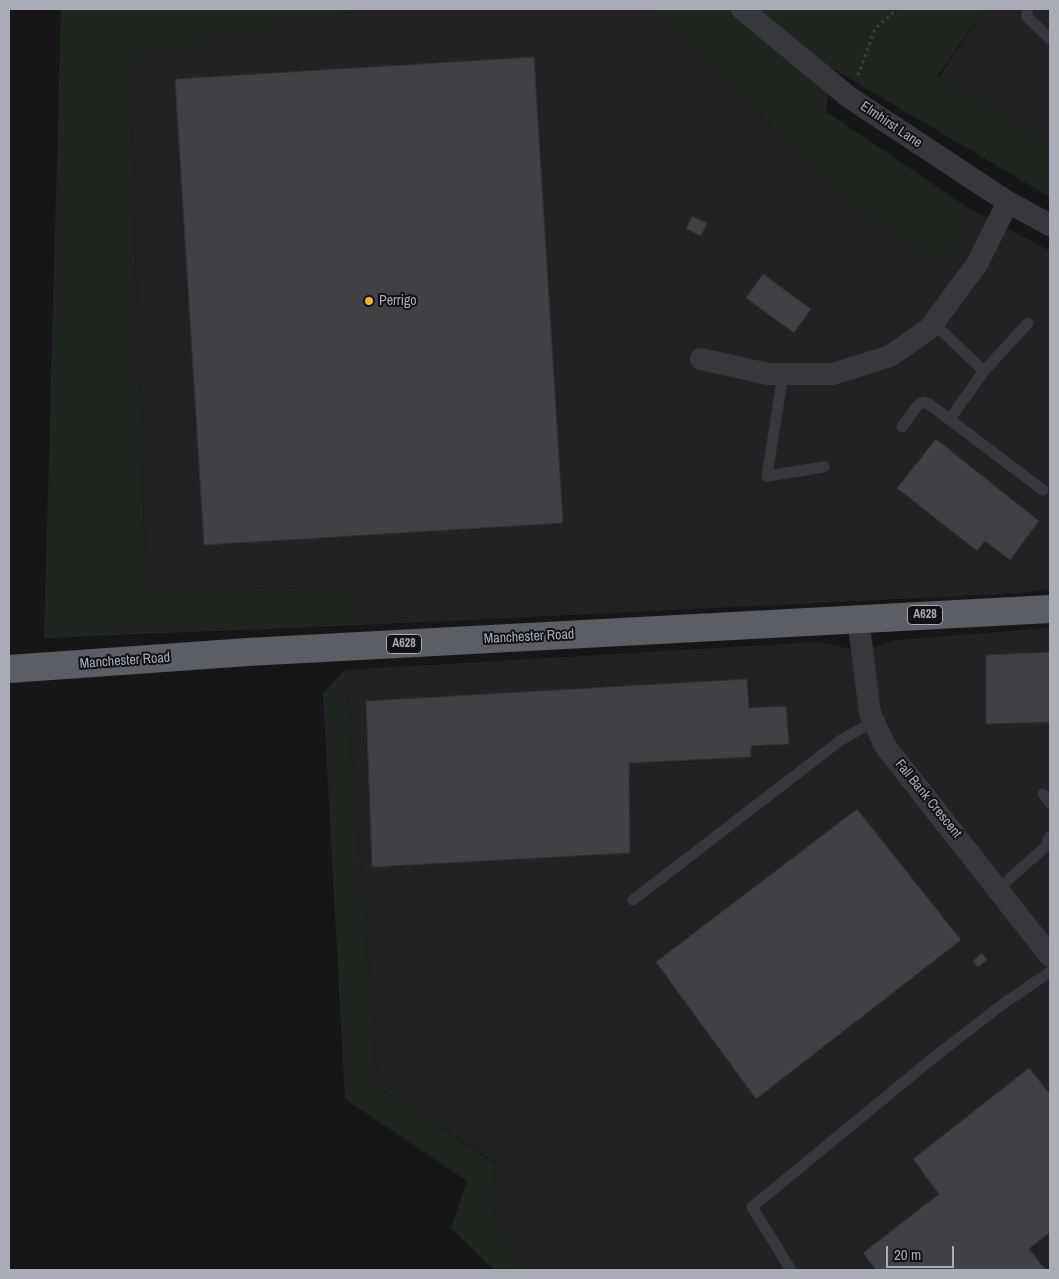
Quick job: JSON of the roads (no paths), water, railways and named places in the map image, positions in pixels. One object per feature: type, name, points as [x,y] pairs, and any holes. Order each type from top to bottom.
[{"type":"highway","name":"Manchester Road","points":[[9,668],[258,652],[1050,609]]},
{"type":"street","name":"Elmhirst Lane","points":[[742,9],[850,98],[1008,202],[1050,226]]},
{"type":"street","points":[[701,359],[768,374],[833,374],[890,356],[929,329],[977,264],[1008,202]]},
{"type":"street","name":"Fall Bank Crescent","points":[[858,618],[870,713],[885,746],[1050,956]]},
{"type":"lane","points":[[1027,9],[1027,17],[1050,39]]},
{"type":"lane","points":[[933,323],[984,371]]},
{"type":"lane","points":[[950,419],[984,371],[1028,323]]},
{"type":"lane","points":[[783,374],[767,476],[824,467]]},
{"type":"lane","points":[[902,426],[918,405],[923,402],[929,404],[1042,490]]},
{"type":"lane","points":[[633,900],[841,740],[873,722]]},
{"type":"lane","points":[[1043,794],[1050,803]]},
{"type":"lane","points":[[998,889],[1045,847],[1050,836]]},
{"type":"lane","points":[[791,1270],[752,1207],[938,1054],[1050,972]]},
{"type":"place","name":"Perrigo","points":[[369,301]]}]
